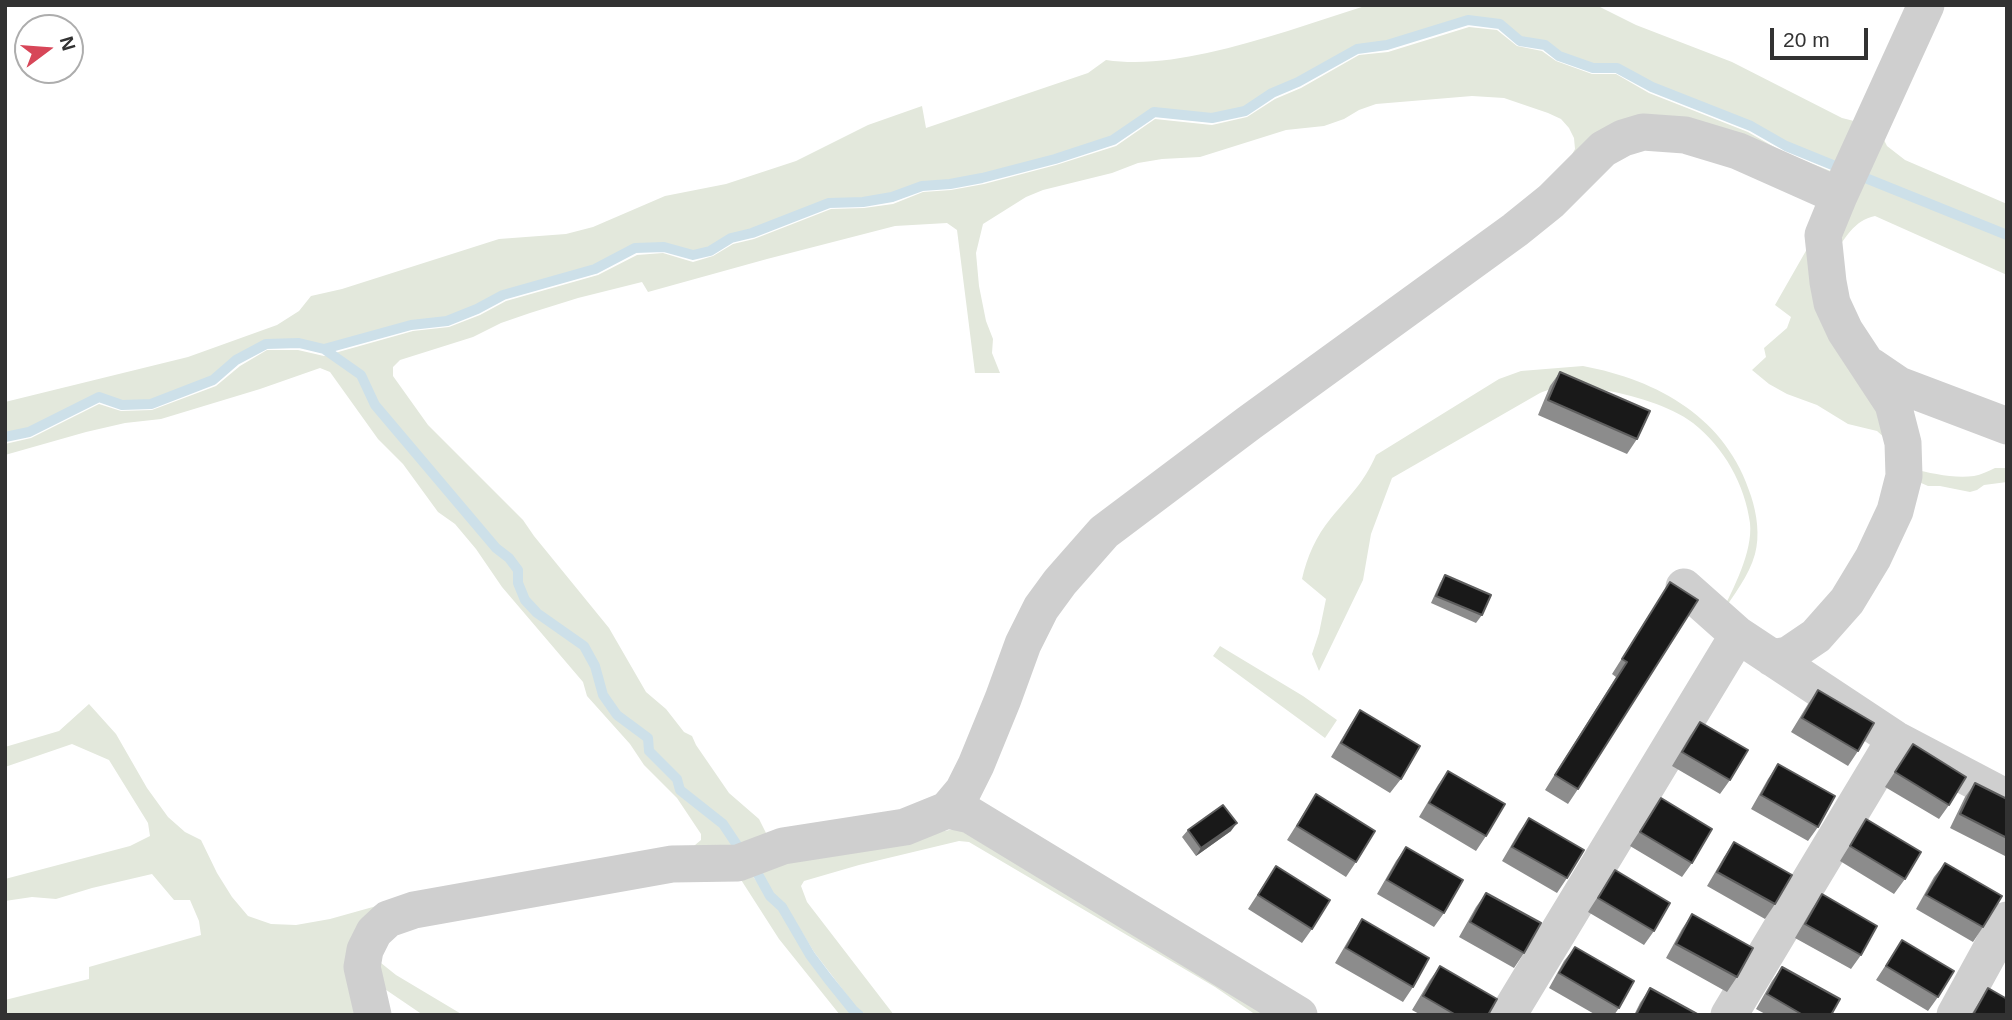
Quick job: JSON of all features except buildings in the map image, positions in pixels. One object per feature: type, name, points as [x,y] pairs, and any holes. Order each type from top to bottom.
[{"type":"street","points":[[1772,658],[1788,655],[1815,636],[1847,601],[1873,558],[1895,511],[1904,476],[1903,443],[1893,404],[1844,331],[1832,303],[1823,235],[1926,5]]},
{"type":"street","points":[[373,1015],[362,967],[365,950],[374,932],[388,919],[414,910],[672,864],[738,863],[783,846],[905,827],[947,810],[963,791],[976,765],[1023,644],[1041,608],[1104,532],[1515,230],[1551,201],[1603,149],[1623,138],[1643,132],[1685,135],[1738,151],[1839,196]]},
{"type":"street","points":[[1867,364],[1899,385],[2007,426]]},
{"type":"street","points":[[1684,587],[1738,635],[1895,739],[2007,798]]},
{"type":"street","points":[[1508,1015],[1738,635]]},
{"type":"street","points":[[1729,1015],[1895,739]]},
{"type":"street","points":[[947,810],[970,816],[1299,1015]]},
{"type":"street","points":[[1955,1015],[2007,920]]},
{"type":"shaded area","points":[[1368,5],[1596,5],[1636,25],[1732,62],[1842,118],[1854,121],[1842,165],[1787,143],[1753,123],[1653,84],[1618,65],[1594,64],[1560,53],[1546,42],[1521,37],[1501,21],[1468,17],[1386,42],[1356,46],[1296,80],[1270,90],[1243,107],[1211,115],[1153,109],[1112,137],[1054,156],[982,174],[921,183],[891,194],[828,200],[729,235],[709,247],[693,252],[664,243],[634,245],[594,266],[502,292],[446,318],[411,322],[324,346],[299,340],[265,341],[234,358],[211,378],[150,400],[122,402],[98,393],[28,428],[5,434],[5,402],[188,357],[277,325],[299,311],[311,296],[342,289],[499,239],[566,234],[593,227],[665,196],[726,184],[796,161],[868,125],[922,106],[926,128],[1088,73],[1106,60],[1157,61],[1207,53]]},
{"type":"shaded area","points":[[1469,27],[1497,30],[1517,46],[1542,51],[1556,61],[1592,74],[1616,74],[1649,93],[1748,132],[1783,152],[1838,174],[1837,181],[1708,135],[1569,160],[1575,149],[1574,138],[1561,119],[1504,98],[1472,96],[1376,104],[1324,126],[1286,130],[1200,157],[1138,163],[1112,173],[1043,190],[1026,197],[983,224],[976,253],[979,286],[986,321],[993,339],[992,353],[1000,373],[975,373],[957,230],[947,223],[895,226],[648,292],[642,282],[578,298],[501,323],[473,337],[400,360],[393,367],[393,376],[428,425],[523,520],[609,628],[646,692],[666,709],[684,732],[692,736],[729,793],[759,819],[767,835],[779,837],[683,855],[701,840],[701,834],[677,798],[644,765],[630,744],[587,696],[583,682],[502,587],[455,524],[438,512],[403,464],[378,439],[330,372],[320,368],[161,419],[125,423],[86,432],[5,455],[5,444],[31,438],[99,404],[121,411],[152,410],[216,386],[240,366],[267,350],[298,350],[324,356],[413,331],[449,327],[506,301],[598,275],[637,255],[663,253],[693,262],[713,256],[733,244],[754,239],[831,209],[893,204],[923,192],[984,184],[1056,165],[1116,146],[1155,119],[1212,125],[1247,117],[1275,99],[1301,88],[1359,55],[1388,52]]},
{"type":"shaded area","points":[[1879,130],[1887,146],[1905,160],[2007,204],[2007,231],[1859,171]]},
{"type":"shaded area","points":[[1857,178],[2007,239],[2007,275],[1875,216],[1856,226],[1833,255]]},
{"type":"shaded area","points":[[1819,228],[1887,440],[1877,431],[1848,424],[1817,405],[1787,394],[1752,370],[1766,357],[1764,348],[1787,328],[1791,317],[1775,305]]},
{"type":"shaded area","points":[[1583,366],[1638,381],[1686,407],[1707,424],[1740,469],[1755,510],[1757,547],[1745,578],[1721,614],[1741,570],[1750,534],[1743,495],[1723,455],[1693,423],[1673,411],[1626,395],[1580,385],[1566,385],[1540,393],[1392,478],[1371,534],[1363,580],[1319,671],[1312,654],[1326,599],[1302,579],[1304,571],[1321,532],[1361,481],[1376,455],[1499,379],[1521,371]]},
{"type":"shaded area","points":[[1995,468],[2007,468],[2007,482],[1984,485],[1970,492],[1928,486],[1912,479],[1912,469],[1966,477]]},
{"type":"shaded area","points":[[1220,646],[1303,696],[1337,720],[1325,738],[1213,656]]},
{"type":"shaded area","points":[[89,704],[116,734],[147,788],[168,817],[185,832],[201,840],[217,873],[248,916],[271,924],[296,925],[380,905],[389,911],[367,1015],[5,1015],[5,1000],[89,979],[89,967],[201,935],[199,921],[190,900],[174,900],[152,874],[56,899],[32,897],[5,901],[5,879],[130,846],[150,836],[148,823],[109,760],[72,744],[5,767],[5,747],[59,731]]},
{"type":"shaded area","points":[[965,827],[1278,1015],[1256,1015],[1215,987],[969,842],[959,841],[859,865],[804,881],[801,886],[807,902],[894,1015],[866,1015],[856,1007],[814,952],[785,904],[773,893],[759,867]]},
{"type":"shaded area","points":[[748,869],[768,898],[780,909],[825,980],[854,1015],[840,1015],[779,939],[736,872]]},
{"type":"shaded area","points":[[371,955],[396,975],[463,1015],[423,1015],[373,981]]},
{"type":"waterway","points":[[5,437],[29,432],[99,397],[122,405],[151,404],[213,380],[236,360],[266,344],[299,343],[324,349],[411,325],[447,321],[503,295],[595,269],[635,248],[664,247],[693,255],[710,251],[731,238],[752,233],[829,203],[863,202],[892,197],[922,186],[982,178],[1055,159],[1113,140],[1154,112],[1212,118],[1245,111],[1272,93],[1298,82],[1357,49],[1387,45],[1468,20],[1500,24],[1520,41],[1545,45],[1559,56],[1593,68],[1617,68],[1652,87],[1751,126],[1786,146],[1840,168]]},
{"type":"waterway","points":[[1863,177],[2007,235]]},
{"type":"waterway","points":[[324,349],[361,375],[375,405],[496,548],[509,558],[518,570],[518,583],[525,600],[537,613],[584,646],[595,666],[603,695],[617,715],[648,738],[649,751],[677,779],[680,790],[723,824],[739,848]]},
{"type":"waterway","points":[[755,869],[770,896],[782,907],[810,955],[859,1015]]}]
